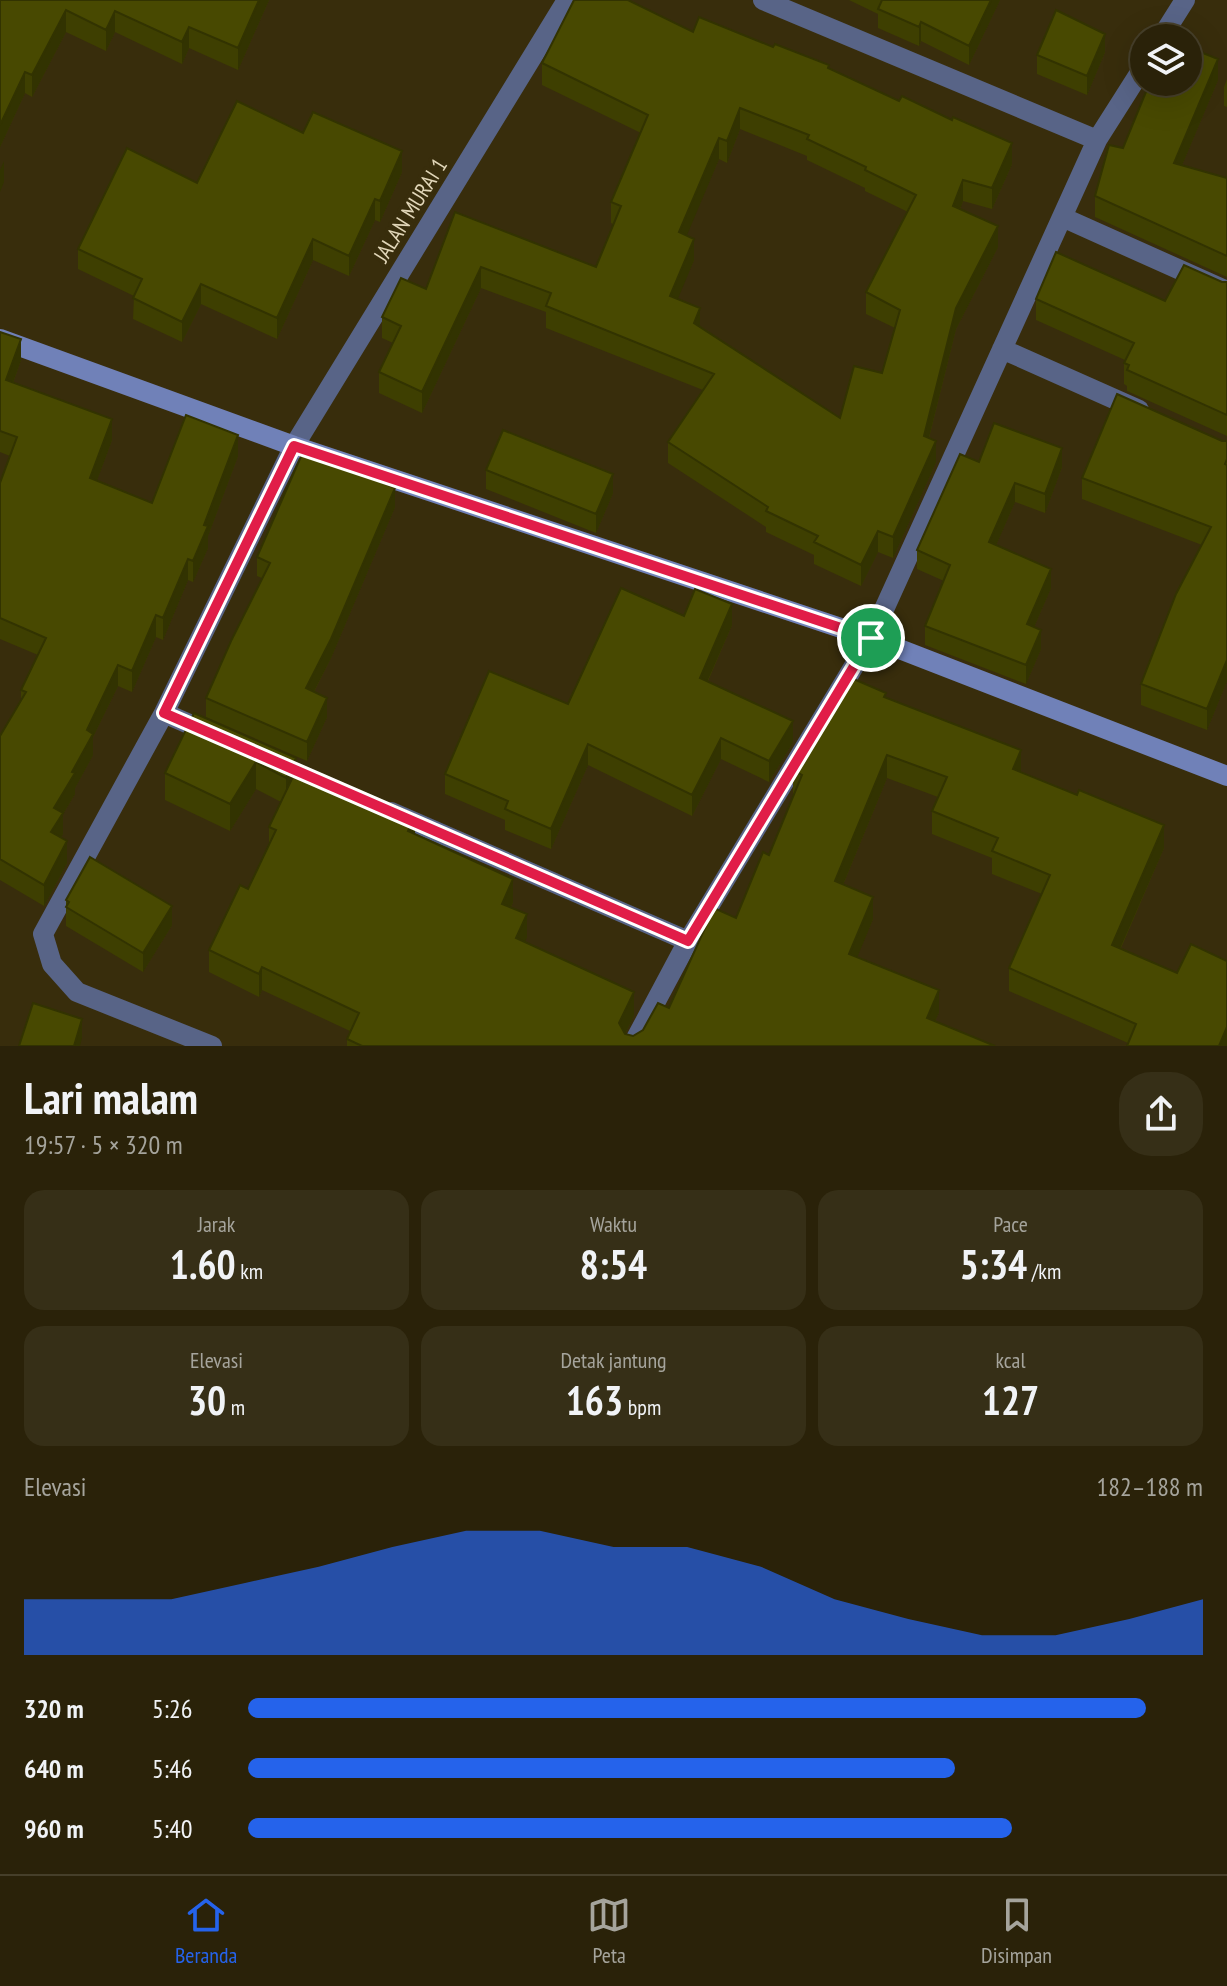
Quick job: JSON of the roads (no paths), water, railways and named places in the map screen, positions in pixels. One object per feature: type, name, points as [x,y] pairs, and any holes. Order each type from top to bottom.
[{"type":"street","name":"JALAN MURAI 1","points":[[212,1046],[77,992],[52,964],[43,934],[164,713],[294,446],[567,0]]},
{"type":"street","points":[[763,0],[1097,140]]},
{"type":"street","points":[[1170,24],[1185,0]]},
{"type":"street","points":[[632,1046],[688,941],[871,638],[1097,140],[1130,88]]},
{"type":"street","points":[[1062,217],[1227,291]]},
{"type":"street","points":[[0,339],[294,446],[871,638],[1227,776]]},
{"type":"street","points":[[1002,349],[1157,418]]},
{"type":"street","points":[[164,713],[237,745]]},
{"type":"street","points":[[368,802],[688,941]]}]
